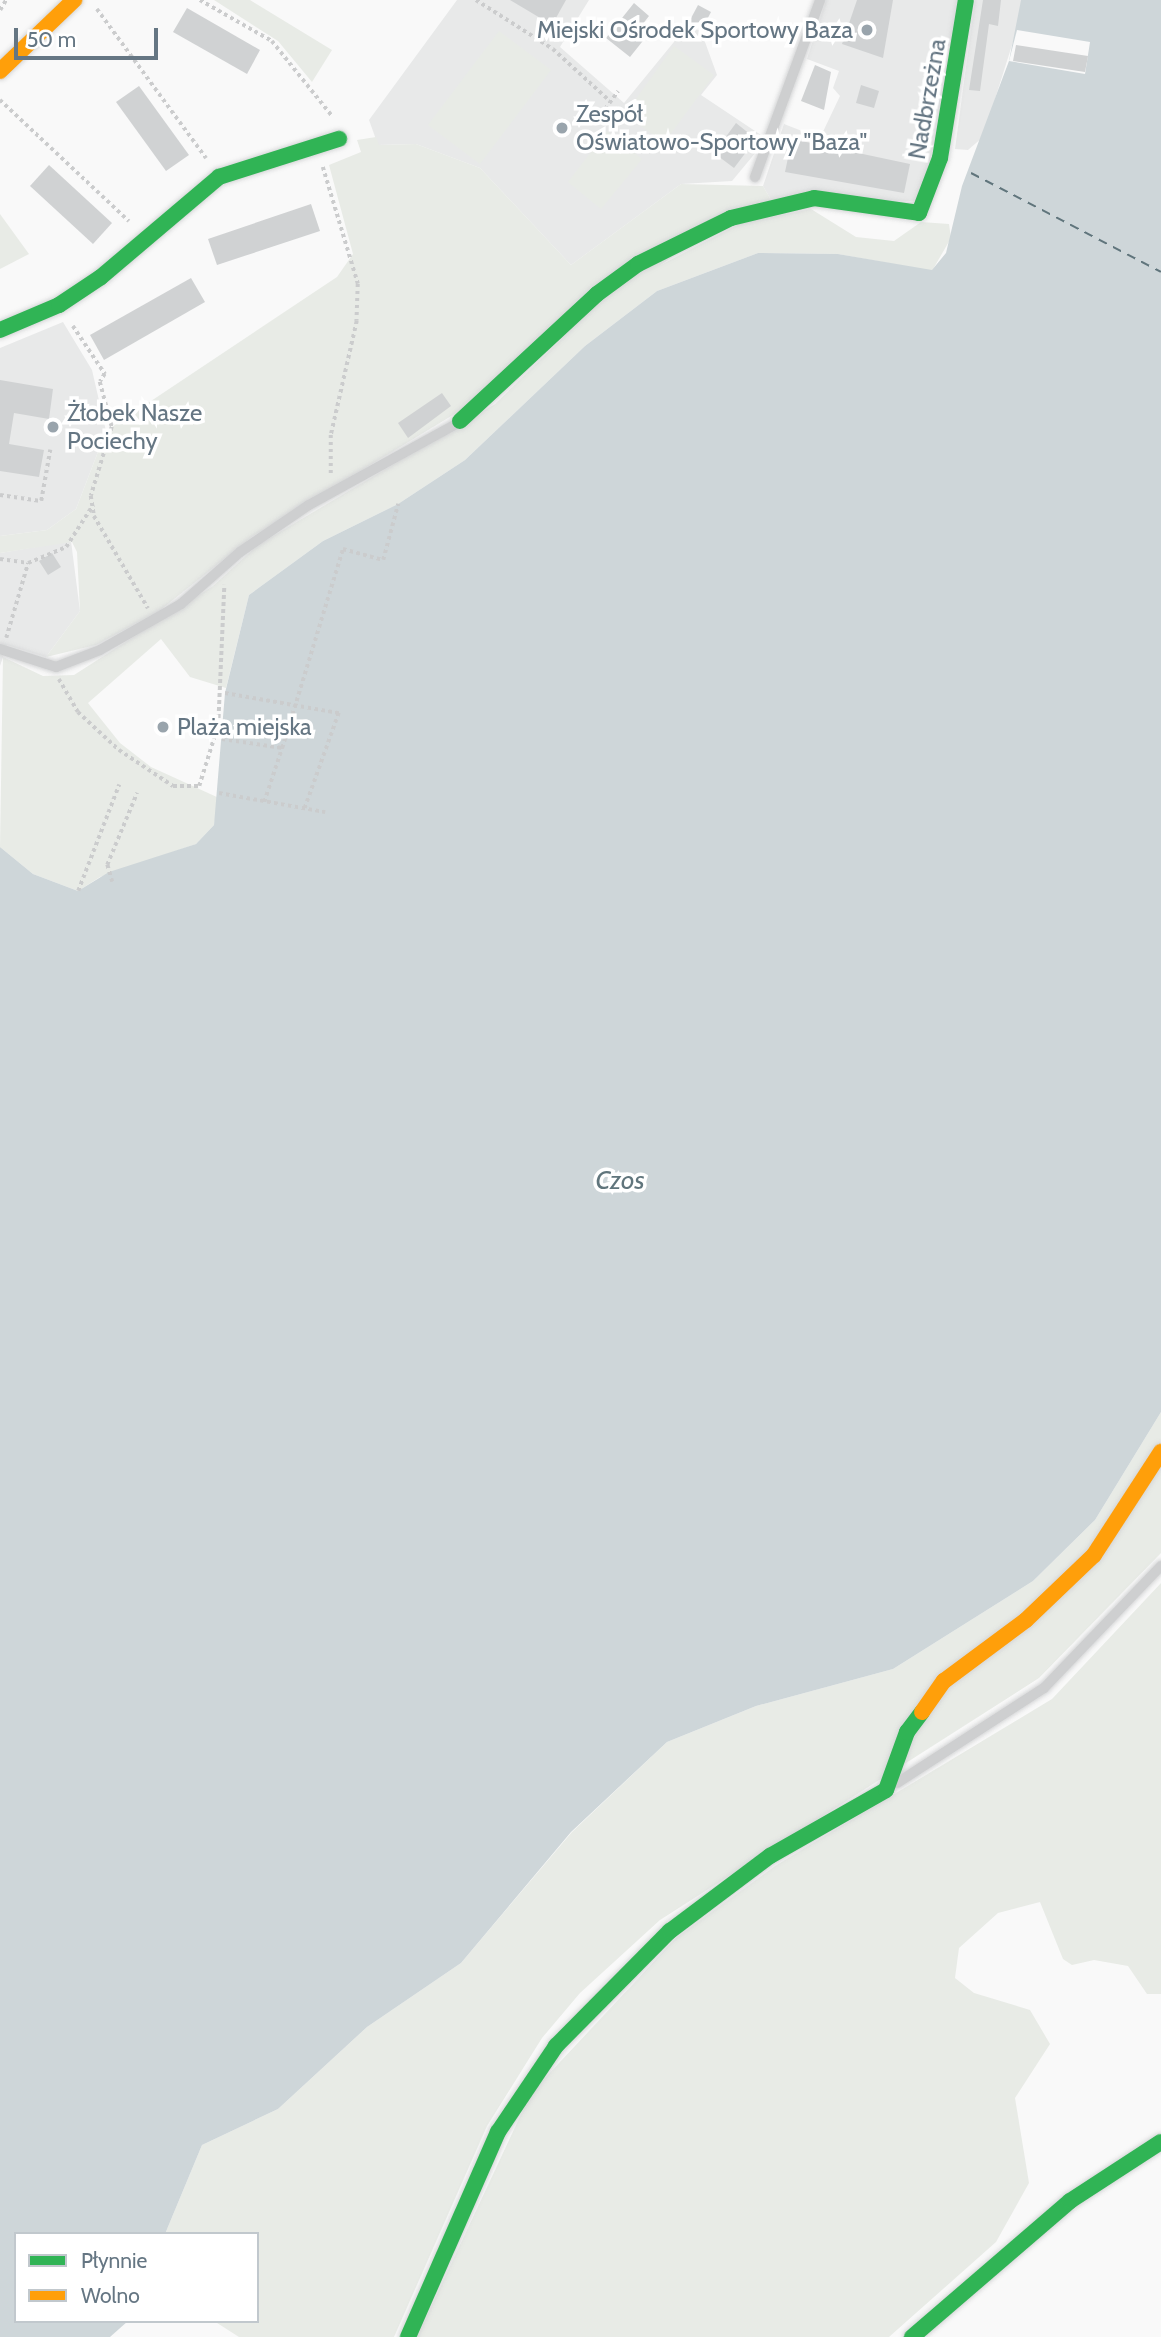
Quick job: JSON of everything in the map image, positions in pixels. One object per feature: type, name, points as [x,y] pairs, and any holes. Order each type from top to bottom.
[{"type":"street","points":[[0,72],[74,0]]},
{"type":"street","name":"Nadbrzeżna","points":[[460,421],[597,293],[638,264],[731,219],[814,198],[913,213],[927,205],[966,0]]},
{"type":"street","points":[[0,330],[59,305],[219,177],[339,139]]},
{"type":"street","points":[[408,2337],[498,2132],[523,2088],[583,2015],[715,1898],[771,1856],[886,1790],[907,1732],[944,1681],[1026,1620],[1094,1555],[1161,1452]]},
{"type":"street","points":[[912,2337],[1070,2201],[1161,2142]]},
{"type":"lane","points":[[755,177],[820,0]]},
{"type":"lane","points":[[0,649],[56,667],[156,618],[226,564],[338,491],[460,421]]},
{"type":"lane","points":[[886,1790],[1044,1688],[1161,1566]]},
{"type":"path","points":[[0,10],[6,0]]},
{"type":"path","points":[[200,0],[272,41],[331,113],[339,139]]},
{"type":"path","points":[[476,0],[552,49],[610,100]]},
{"type":"path","points":[[93,5],[219,177]]},
{"type":"path","points":[[612,125],[604,112],[618,91]]},
{"type":"path","points":[[0,100],[147,237]]},
{"type":"path","points":[[324,170],[358,284],[357,321],[331,435],[338,491]]},
{"type":"path","points":[[0,559],[28,564],[66,547],[93,505],[112,427],[100,382],[105,374],[59,305]]},
{"type":"path","points":[[0,495],[41,501],[50,450]]},
{"type":"path","points":[[264,802],[342,549],[383,560],[398,504]]},
{"type":"path","points":[[93,505],[126,579],[156,618]]},
{"type":"path","points":[[10,628],[28,564]]},
{"type":"path","points":[[56,667],[63,693],[119,750],[173,786],[199,786],[218,725],[226,564]]},
{"type":"path","points":[[225,693],[339,713],[305,808]]},
{"type":"path","points":[[222,739],[282,748]]},
{"type":"path","points":[[78,891],[118,785]]},
{"type":"path","points":[[112,882],[107,866],[137,793]]},
{"type":"path","points":[[219,793],[325,812]]},
{"type":"shaded area","points":[[214,0],[250,0],[332,50],[312,82],[278,41]]},
{"type":"shaded area","name":"Zespół Oświatowo-Sportowy \"Baza\"","points":[[457,0],[589,0],[560,47],[624,103],[687,26],[701,31],[717,75],[701,95],[767,139],[732,181],[681,184],[571,265],[480,168],[416,144],[378,145],[369,120]]},
{"type":"shaded area","points":[[826,0],[961,0],[923,201],[771,200],[763,186],[784,124],[820,138],[840,96],[833,88],[839,71],[807,59]]},
{"type":"shaded area","points":[[975,0],[1021,0],[1023,10],[983,137],[968,150],[955,149]]},
{"type":"shaded area","points":[[499,31],[551,70],[480,164],[428,125]]},
{"type":"shaded area","points":[[674,46],[714,75],[664,143],[625,114]]},
{"type":"shaded area","points":[[607,131],[642,159],[601,209],[568,182]]},
{"type":"shaded area","points":[[376,137],[379,145],[416,144],[480,168],[571,265],[681,184],[763,186],[771,200],[726,217],[481,398],[253,536],[159,611],[96,645],[46,657],[80,611],[77,552],[72,542],[0,553],[0,536],[47,530],[76,509],[106,431],[337,277],[353,254],[329,165],[361,152],[357,140]]},
{"type":"shaded area","points":[[811,209],[856,237],[894,241],[921,222],[949,224],[951,238],[932,271],[838,254],[758,253],[657,291],[585,346],[465,460],[398,504],[323,541],[249,595],[226,688],[190,677],[161,639],[88,703],[120,743],[151,767],[219,798],[214,825],[196,844],[100,877],[78,891],[33,874],[0,847],[3,657],[43,676],[74,675],[213,586],[258,545],[495,404],[611,291],[741,223]]},
{"type":"shaded area","points":[[0,214],[29,254],[0,269]]},
{"type":"shaded area","name":"Żłobek Nasze Pociechy","points":[[63,322],[92,370],[106,431],[76,509],[47,530],[0,536],[0,348]]},
{"type":"shaded area","points":[[71,541],[80,611],[46,657],[7,645],[0,666],[0,553]]},
{"type":"shaded area","points":[[1161,1412],[1161,1553],[1039,1678],[660,1920],[580,1993],[542,2038],[487,2126],[394,2337],[239,2337],[217,2323],[259,2323],[259,2232],[166,2232],[202,2145],[278,2109],[367,2027],[461,1963],[572,1832],[667,1742],[756,1706],[893,1669],[1033,1581],[1095,1520]]},
{"type":"shaded area","points":[[1161,1583],[1161,1994],[1147,1994],[1128,1966],[1094,1960],[1072,1965],[1063,1959],[1040,1902],[998,1913],[959,1948],[955,1978],[974,1993],[1030,2010],[1050,2044],[1015,2098],[1029,2183],[996,2242],[889,2337],[417,2337],[531,2093],[676,1938],[775,1866],[1052,1699]]},
{"type":"water","name":"Czos","points":[[1021,0],[1161,0],[1161,1412],[1095,1520],[1033,1581],[893,1669],[756,1706],[667,1742],[571,1832],[461,1963],[367,2027],[278,2109],[202,2145],[166,2232],[14,2232],[14,2323],[126,2323],[110,2337],[0,2337],[0,847],[33,874],[78,891],[109,872],[196,844],[214,825],[225,693],[249,595],[323,541],[398,504],[465,460],[585,346],[657,291],[758,253],[838,254],[932,270],[946,253],[962,186],[1009,61]]},
{"type":"pier","points":[[1017,30],[1090,42],[1085,74],[1009,61]]},
{"type":"building","points":[[510,0],[566,0],[552,25]]},
{"type":"building","name":"Miejski Ośrodek Sportowy Baza","points":[[857,0],[893,0],[883,58],[842,44]]},
{"type":"building","points":[[983,0],[1001,0],[998,26],[989,24],[980,91],[969,90]]},
{"type":"building","points":[[634,3],[649,16],[642,25],[650,32],[630,57],[606,38]]},
{"type":"building","points":[[698,5],[711,12],[702,29],[689,22]]},
{"type":"building","points":[[187,8],[260,50],[247,74],[173,32]]},
{"type":"building","points":[[1016,45],[1088,56],[1085,72],[1013,61]]},
{"type":"building","points":[[815,65],[831,72],[824,110],[801,101]]},
{"type":"building","points":[[861,85],[879,91],[874,108],[856,103]]},
{"type":"building","points":[[139,86],[189,155],[166,171],[116,102]]},
{"type":"building","points":[[736,123],[756,139],[734,168],[714,153]]},
{"type":"building","points":[[792,139],[910,164],[904,193],[785,172]]},
{"type":"building","points":[[49,165],[112,223],[93,244],[30,186]]},
{"type":"building","points":[[311,204],[320,231],[217,265],[208,239]]},
{"type":"building","points":[[191,278],[205,302],[104,360],[90,335]]},
{"type":"building","points":[[0,380],[53,389],[49,419],[14,413],[9,444],[44,450],[39,477],[0,471]]},
{"type":"building","points":[[442,393],[451,406],[408,438],[398,423]]},
{"type":"building","points":[[52,553],[61,567],[48,575],[39,561]]},
{"type":"ferry route","points":[[971,173],[1161,272]]},
{"type":"traffic: fast","points":[[460,421],[597,294],[638,264],[731,218],[814,198],[919,213],[940,158],[966,0]]},
{"type":"traffic: fast","points":[[0,330],[59,305],[101,277],[219,177],[339,139]]},
{"type":"traffic: fast","points":[[408,2337],[498,2132],[556,2046],[670,1931],[770,1856],[886,1790],[907,1732],[922,1712]]},
{"type":"traffic: fast","points":[[912,2337],[1070,2201],[1161,2142]]},
{"type":"traffic: slow","points":[[0,71],[74,0]]},
{"type":"traffic: slow","points":[[922,1712],[944,1681],[1026,1620],[1094,1555],[1161,1452]]},
{"type":"place","name":"Miejski Ośrodek Sportowy Baza","points":[[867,30]]},
{"type":"place","name":"Zespół Oświatowo-Sportowy \"Baza\"","points":[[562,128]]},
{"type":"place","name":"Żłobek Nasze Pociechy","points":[[53,427]]},
{"type":"place","name":"Plaża miejska","points":[[163,727]]}]
